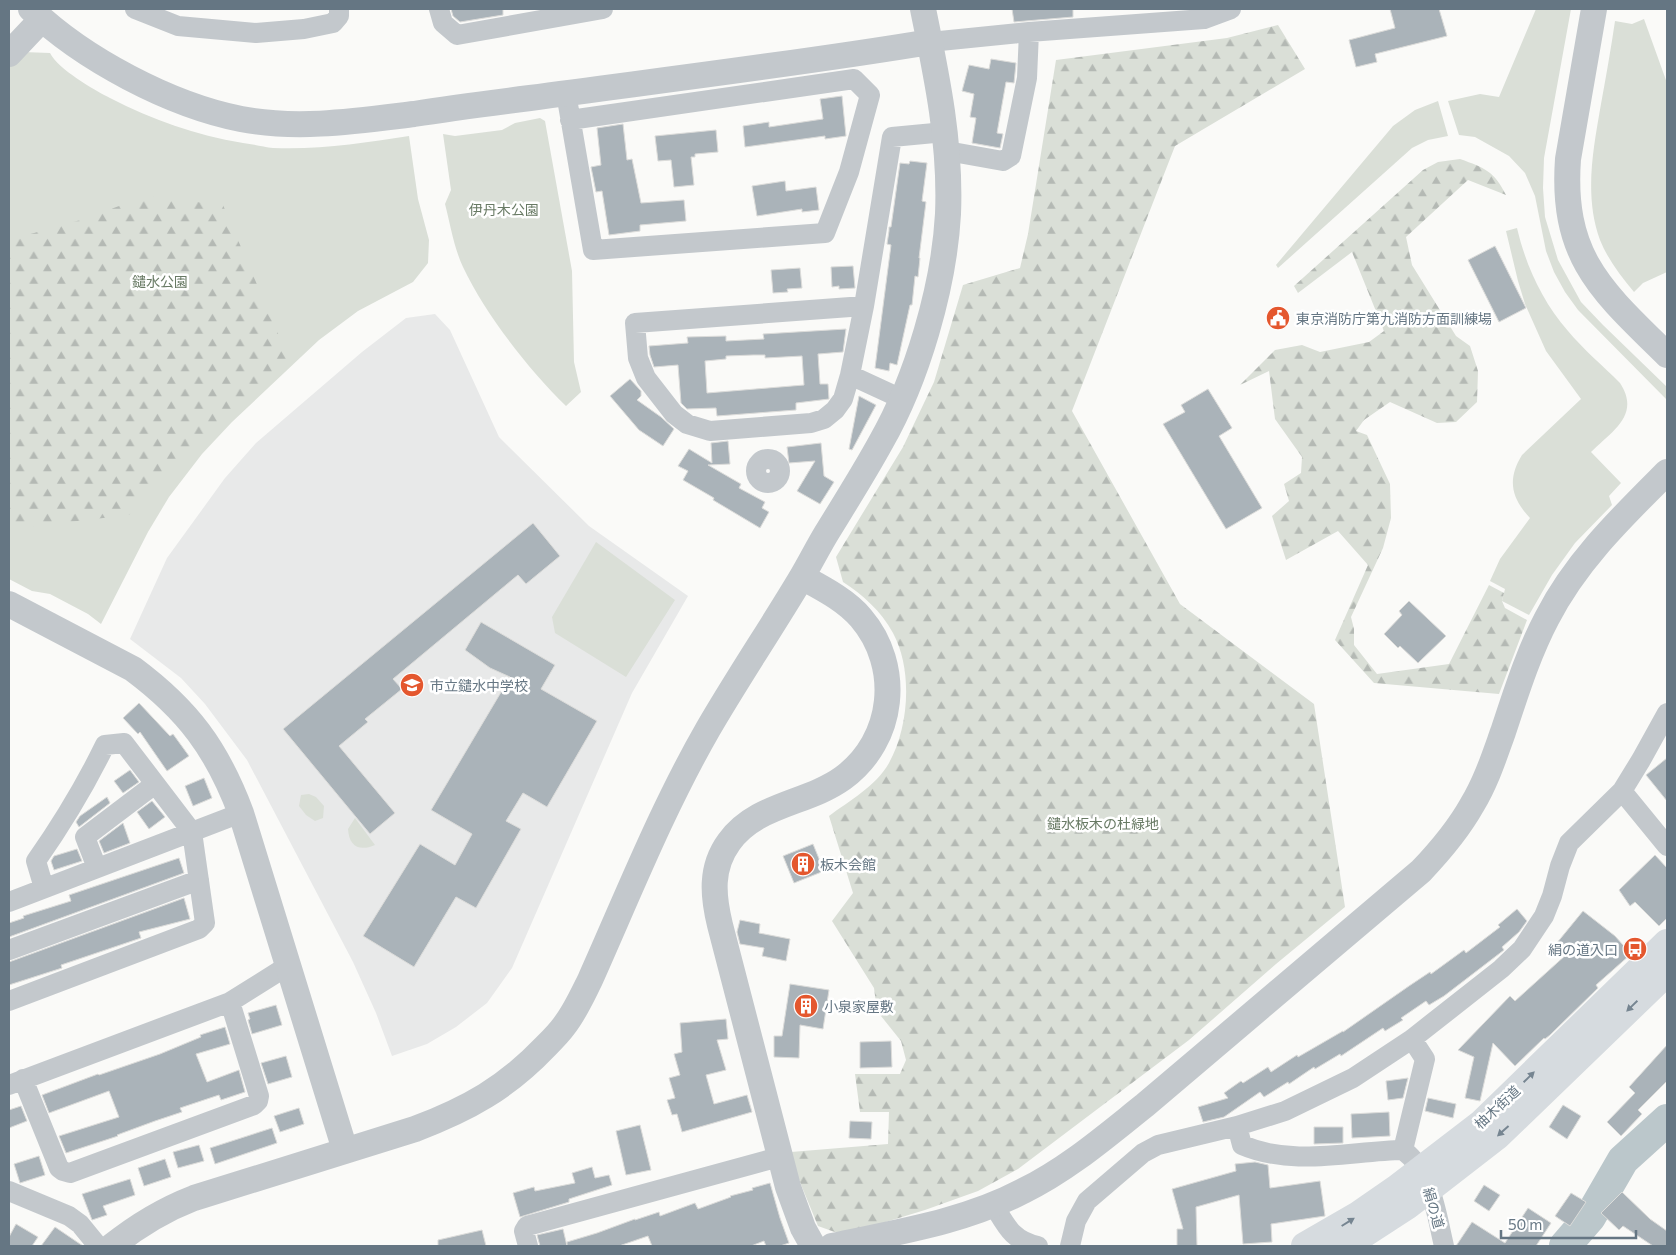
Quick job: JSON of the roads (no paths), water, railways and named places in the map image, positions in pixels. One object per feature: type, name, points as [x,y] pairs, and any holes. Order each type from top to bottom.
[{"type":"main road","name":"柚木街道","points":[[1345,1246],[1381,1224],[1667,943]]},
{"type":"main road","name":"柚木街道","points":[[1306,1246],[1357,1216],[1426,1180],[1510,1125],[1667,972]]},
{"type":"street","points":[[137,9],[178,26],[256,33],[304,29],[333,23],[339,16],[339,9]]},
{"type":"street","points":[[439,9],[443,22],[457,35],[603,9]]},
{"type":"street","points":[[112,1246],[146,1221],[180,1204],[415,1129],[448,1117],[476,1103],[505,1084],[532,1061],[563,1027],[578,1005],[676,789],[708,730],[802,577],[882,441],[902,399],[916,362],[928,325],[941,265],[948,218],[946,142],[939,86],[923,9]]},
{"type":"street","points":[[570,120],[850,67],[930,42],[1029,32],[1204,19],[1231,9]]},
{"type":"street","points":[[1594,9],[1568,159],[1566,184],[1568,210],[1579,250],[1593,276],[1616,305],[1667,355]]},
{"type":"street","points":[[9,54],[37,14],[97,59],[136,81],[169,96],[213,112],[276,124],[358,121],[566,93],[850,67]]},
{"type":"street","points":[[864,306],[635,323],[638,358],[646,378],[674,414],[687,424],[710,430],[811,423],[824,419],[835,410],[843,399],[850,375],[864,306],[892,137],[946,142],[1003,161],[1011,156],[1027,78],[1029,32]]},
{"type":"street","points":[[566,93],[592,250],[824,233],[849,172],[870,95],[850,67]]},
{"type":"street","points":[[850,375],[902,399]]},
{"type":"street","points":[[764,427],[767,459]]},
{"type":"street","points":[[832,1246],[935,1224],[1023,1192],[1051,1175],[1109,1134],[1421,871],[1441,849],[1472,806],[1484,782],[1528,662],[1546,620],[1564,586],[1586,556],[1667,472]]},
{"type":"street","points":[[802,577],[847,605],[860,616],[873,634],[886,666],[888,695],[882,724],[872,745],[851,771],[832,785],[749,822],[727,844],[715,873],[714,894],[717,915],[779,1157],[792,1202],[802,1228],[812,1246]]},
{"type":"street","points":[[9,604],[114,658],[152,682],[179,707],[212,749],[230,784],[241,814],[345,1150]]},
{"type":"street","points":[[1070,1246],[1076,1221],[1087,1201],[1143,1153],[1158,1145],[1237,1126],[1285,1111],[1353,1078],[1412,1039],[1501,969],[1522,949],[1544,916],[1569,843],[1622,791],[1667,714]]},
{"type":"street","points":[[9,1001],[198,929],[205,923],[192,832],[124,743],[105,745],[64,821],[36,861],[44,888]]},
{"type":"street","points":[[97,868],[85,837],[155,784]]},
{"type":"street","points":[[1622,791],[1667,845]]},
{"type":"street","points":[[9,902],[241,814]]},
{"type":"street","points":[[9,950],[199,880]]},
{"type":"street","points":[[230,1002],[259,1096],[258,1102],[70,1173],[63,1172],[59,1168],[16,1082],[230,1002],[289,965]]},
{"type":"street","points":[[1403,1150],[1425,1059],[1412,1039]]},
{"type":"street","points":[[1237,1126],[1242,1145],[1253,1150],[1280,1154],[1335,1157],[1403,1150],[1412,1157],[1426,1180]]},
{"type":"street","points":[[528,1246],[524,1231],[527,1226],[779,1157]]},
{"type":"street","name":"絹の道","points":[[1426,1180],[1444,1246]]},
{"type":"street","points":[[10,1195],[69,1216],[80,1224],[98,1246]]},
{"type":"street","points":[[993,1204],[1016,1238],[1024,1243],[1038,1246]]},
{"type":"waterway","points":[[1565,1246],[1590,1217],[1623,1160],[1667,1120]]},
{"type":"place","name":"東京消防庁第九消防方面訓練場","points":[[1278,318]]},
{"type":"place","name":"市立鑓水中学校","points":[[412,685]]},
{"type":"place","name":"板木会館","points":[[803,864]]},
{"type":"place","name":"絹の道入口","points":[[1635,949]]},
{"type":"place","name":"小泉家屋敷","points":[[806,1006]]},
{"type":"park label","name":"伊丹木公園","points":[[504,209]]},
{"type":"park label","name":"鑓水公園","points":[[160,281]]},
{"type":"park label","name":"鑓水板木の杜緑地","points":[[1103,823]]}]
